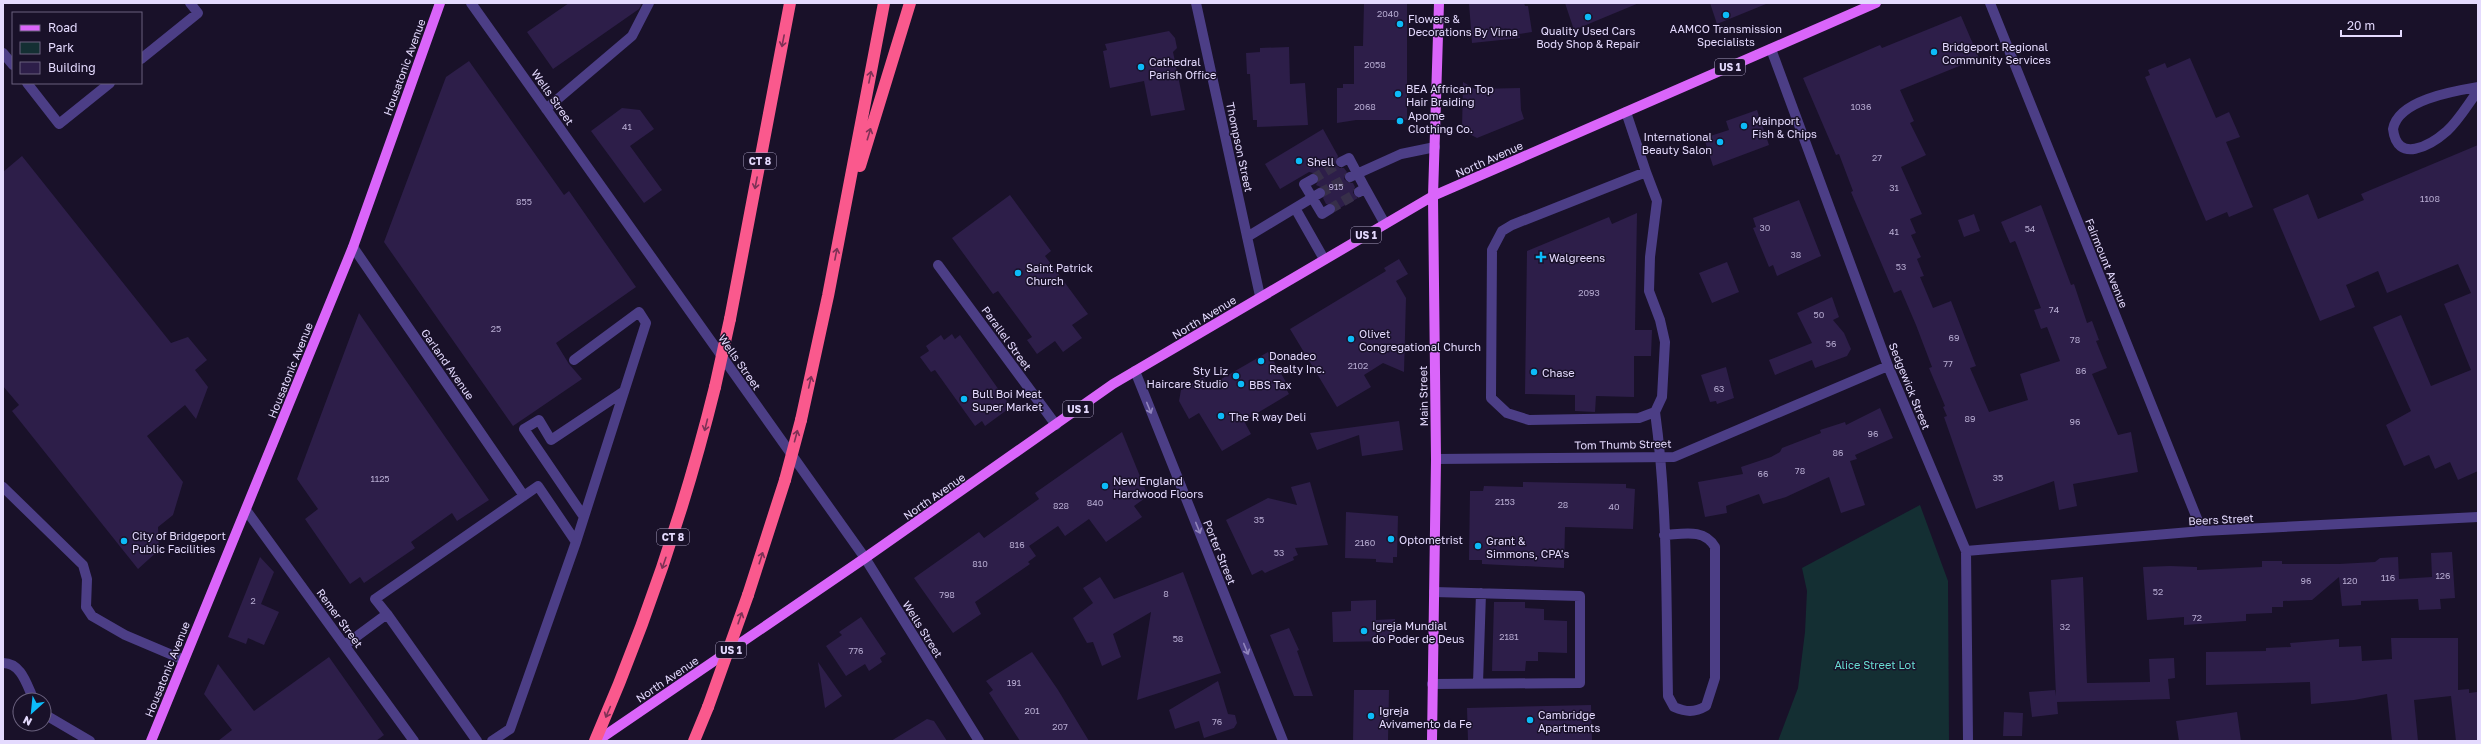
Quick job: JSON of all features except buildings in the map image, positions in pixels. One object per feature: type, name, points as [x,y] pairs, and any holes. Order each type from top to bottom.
[{"type":"highway","name":"CT 8","points":[[596,741],[620,683],[670,546],[692,474],[715,387],[730,319],[790,3]]},
{"type":"highway","points":[[694,741],[708,707],[748,595],[785,480],[801,420],[842,225],[884,3]]},
{"type":"highway","points":[[842,225],[910,3]]},
{"type":"highway","points":[[701,741],[708,707]]},
{"type":"main road","name":"Housatonic Avenue","points":[[151,741],[352,247],[440,3]]},
{"type":"main road","name":"Main Street","points":[[1432,741],[1436,460],[1433,196],[1439,3]]},
{"type":"main road","name":"North Avenue","points":[[596,741],[865,558],[1135,371],[1260,296],[1433,196],[1876,3]]},
{"type":"street","points":[[142,58],[198,13],[190,3]]},
{"type":"street","name":"Wells Street","points":[[471,3],[865,558],[979,741]]},
{"type":"street","points":[[546,109],[632,36],[649,3]]},
{"type":"street","name":"Thompson Street","points":[[1196,3],[1260,296]]},
{"type":"street","name":"Fairmount Avenue","points":[[1990,3],[2202,531]]},
{"type":"street","name":"Sedgewick Street","points":[[1771,49],[1888,366],[1966,551],[1968,741]]},
{"type":"street","points":[[3,53],[12,64]]},
{"type":"street","points":[[28,84],[59,124],[109,84]]},
{"type":"street","points":[[2478,87],[2444,92],[2400,114],[2393,129],[2399,144],[2402,148],[2412,150],[2439,137],[2456,120],[2478,91]]},
{"type":"street","points":[[1626,112],[1657,201],[1650,257],[1649,290],[1660,320],[1665,342],[1662,397],[1655,412],[1661,457],[1668,696],[1674,707],[1683,711],[1696,712],[1706,706],[1715,678],[1715,547],[1710,538],[1698,533],[1664,535]]},
{"type":"street","points":[[1354,175],[1401,154],[1435,147]]},
{"type":"street","points":[[1341,162],[1349,158],[1354,175],[1362,190],[1385,224]]},
{"type":"street","points":[[1646,172],[1512,225],[1502,232],[1492,250],[1491,398],[1507,412],[1529,420],[1639,418],[1655,412]]},
{"type":"street","points":[[1312,179],[1304,184],[1316,195],[1322,214],[1330,209]]},
{"type":"street","points":[[1247,237],[1316,195]]},
{"type":"street","points":[[1295,208],[1324,260]]},
{"type":"street","name":"Garland Avenue","points":[[352,247],[524,496]]},
{"type":"street","name":"Parallel Street","points":[[938,265],[1056,425]]},
{"type":"street","points":[[492,741],[510,729],[576,542],[646,323],[639,312],[574,360]]},
{"type":"street","name":"Tom Thumb Street","points":[[1436,460],[1674,456],[1888,366]]},
{"type":"street","name":"Porter Street","points":[[1135,371],[1283,741]]},
{"type":"street","points":[[584,517],[524,429],[539,420],[551,440],[623,392]]},
{"type":"street","points":[[477,741],[375,599],[538,486],[576,542]]},
{"type":"street","points":[[3,487],[83,565],[87,579],[86,607],[92,616],[126,635],[184,660]]},
{"type":"street","name":"Remer Street","points":[[246,510],[345,644],[414,741]]},
{"type":"street","name":"Beers Street","points":[[1966,551],[2202,531],[2478,517]]},
{"type":"street","points":[[1432,684],[1580,683],[1580,596],[1434,592]]},
{"type":"street","points":[[1478,683],[1481,593]]},
{"type":"street","points":[[345,644],[387,614]]},
{"type":"street","points":[[3,663],[10,663],[18,668],[30,692]]},
{"type":"street","points":[[52,719],[90,741]]},
{"type":"green space","name":"Alice Street Lot","points":[[1920,505],[1948,581],[1949,741],[1778,741],[1798,688],[1805,632],[1807,591],[1802,568]]},
{"type":"tunnel","points":[[1313,179],[1341,162]]},
{"type":"tunnel","points":[[1320,193],[1350,177]]},
{"type":"tunnel","points":[[1330,209],[1359,192]]},
{"type":"place","name":"AAMCO Transmission Specialists","points":[[1726,15]]},
{"type":"place","name":"Quality Used Cars Body Shop & Repair","points":[[1588,17]]},
{"type":"place","name":"Flowers & Decorations By Virna","points":[[1400,24]]},
{"type":"place","name":"Bridgeport Regional Community Services","points":[[1934,52]]},
{"type":"place","name":"Cathedral Parish Office","points":[[1141,67]]},
{"type":"place","name":"BEA Affrican Top Hair Braiding","points":[[1398,94]]},
{"type":"place","name":"Apome Clothing Co.","points":[[1400,121]]},
{"type":"place","name":"Mainport Fish & Chips","points":[[1744,126]]},
{"type":"place","name":"International Beauty Salon","points":[[1720,142]]},
{"type":"place","name":"Shell","points":[[1299,161]]},
{"type":"place","name":"Walgreens","points":[[1541,257]]},
{"type":"place","name":"Saint Patrick Church","points":[[1018,273]]},
{"type":"place","name":"Olivet Congregational Church","points":[[1351,339]]},
{"type":"place","name":"Donadeo Realty Inc.","points":[[1261,361]]},
{"type":"place","name":"Chase","points":[[1534,372]]},
{"type":"place","name":"Sty Liz Haircare Studio","points":[[1236,376]]},
{"type":"place","name":"BBS Tax","points":[[1241,384]]},
{"type":"place","name":"Bull Boi Meat Super Market","points":[[964,399]]},
{"type":"place","name":"The R way Deli","points":[[1221,416]]},
{"type":"place","name":"New England Hardwood Floors","points":[[1105,486]]},
{"type":"place","name":"Optometrist","points":[[1391,539]]},
{"type":"place","name":"City of Bridgeport Public Facilities","points":[[124,541]]},
{"type":"place","name":"Grant & Simmons, CPA's","points":[[1478,546]]},
{"type":"place","name":"Igreja Mundial do Poder de Deus","points":[[1364,631]]},
{"type":"place","name":"Igreja Avivamento da Fe","points":[[1371,716]]},
{"type":"place","name":"Cambridge Apartments","points":[[1530,720]]}]
